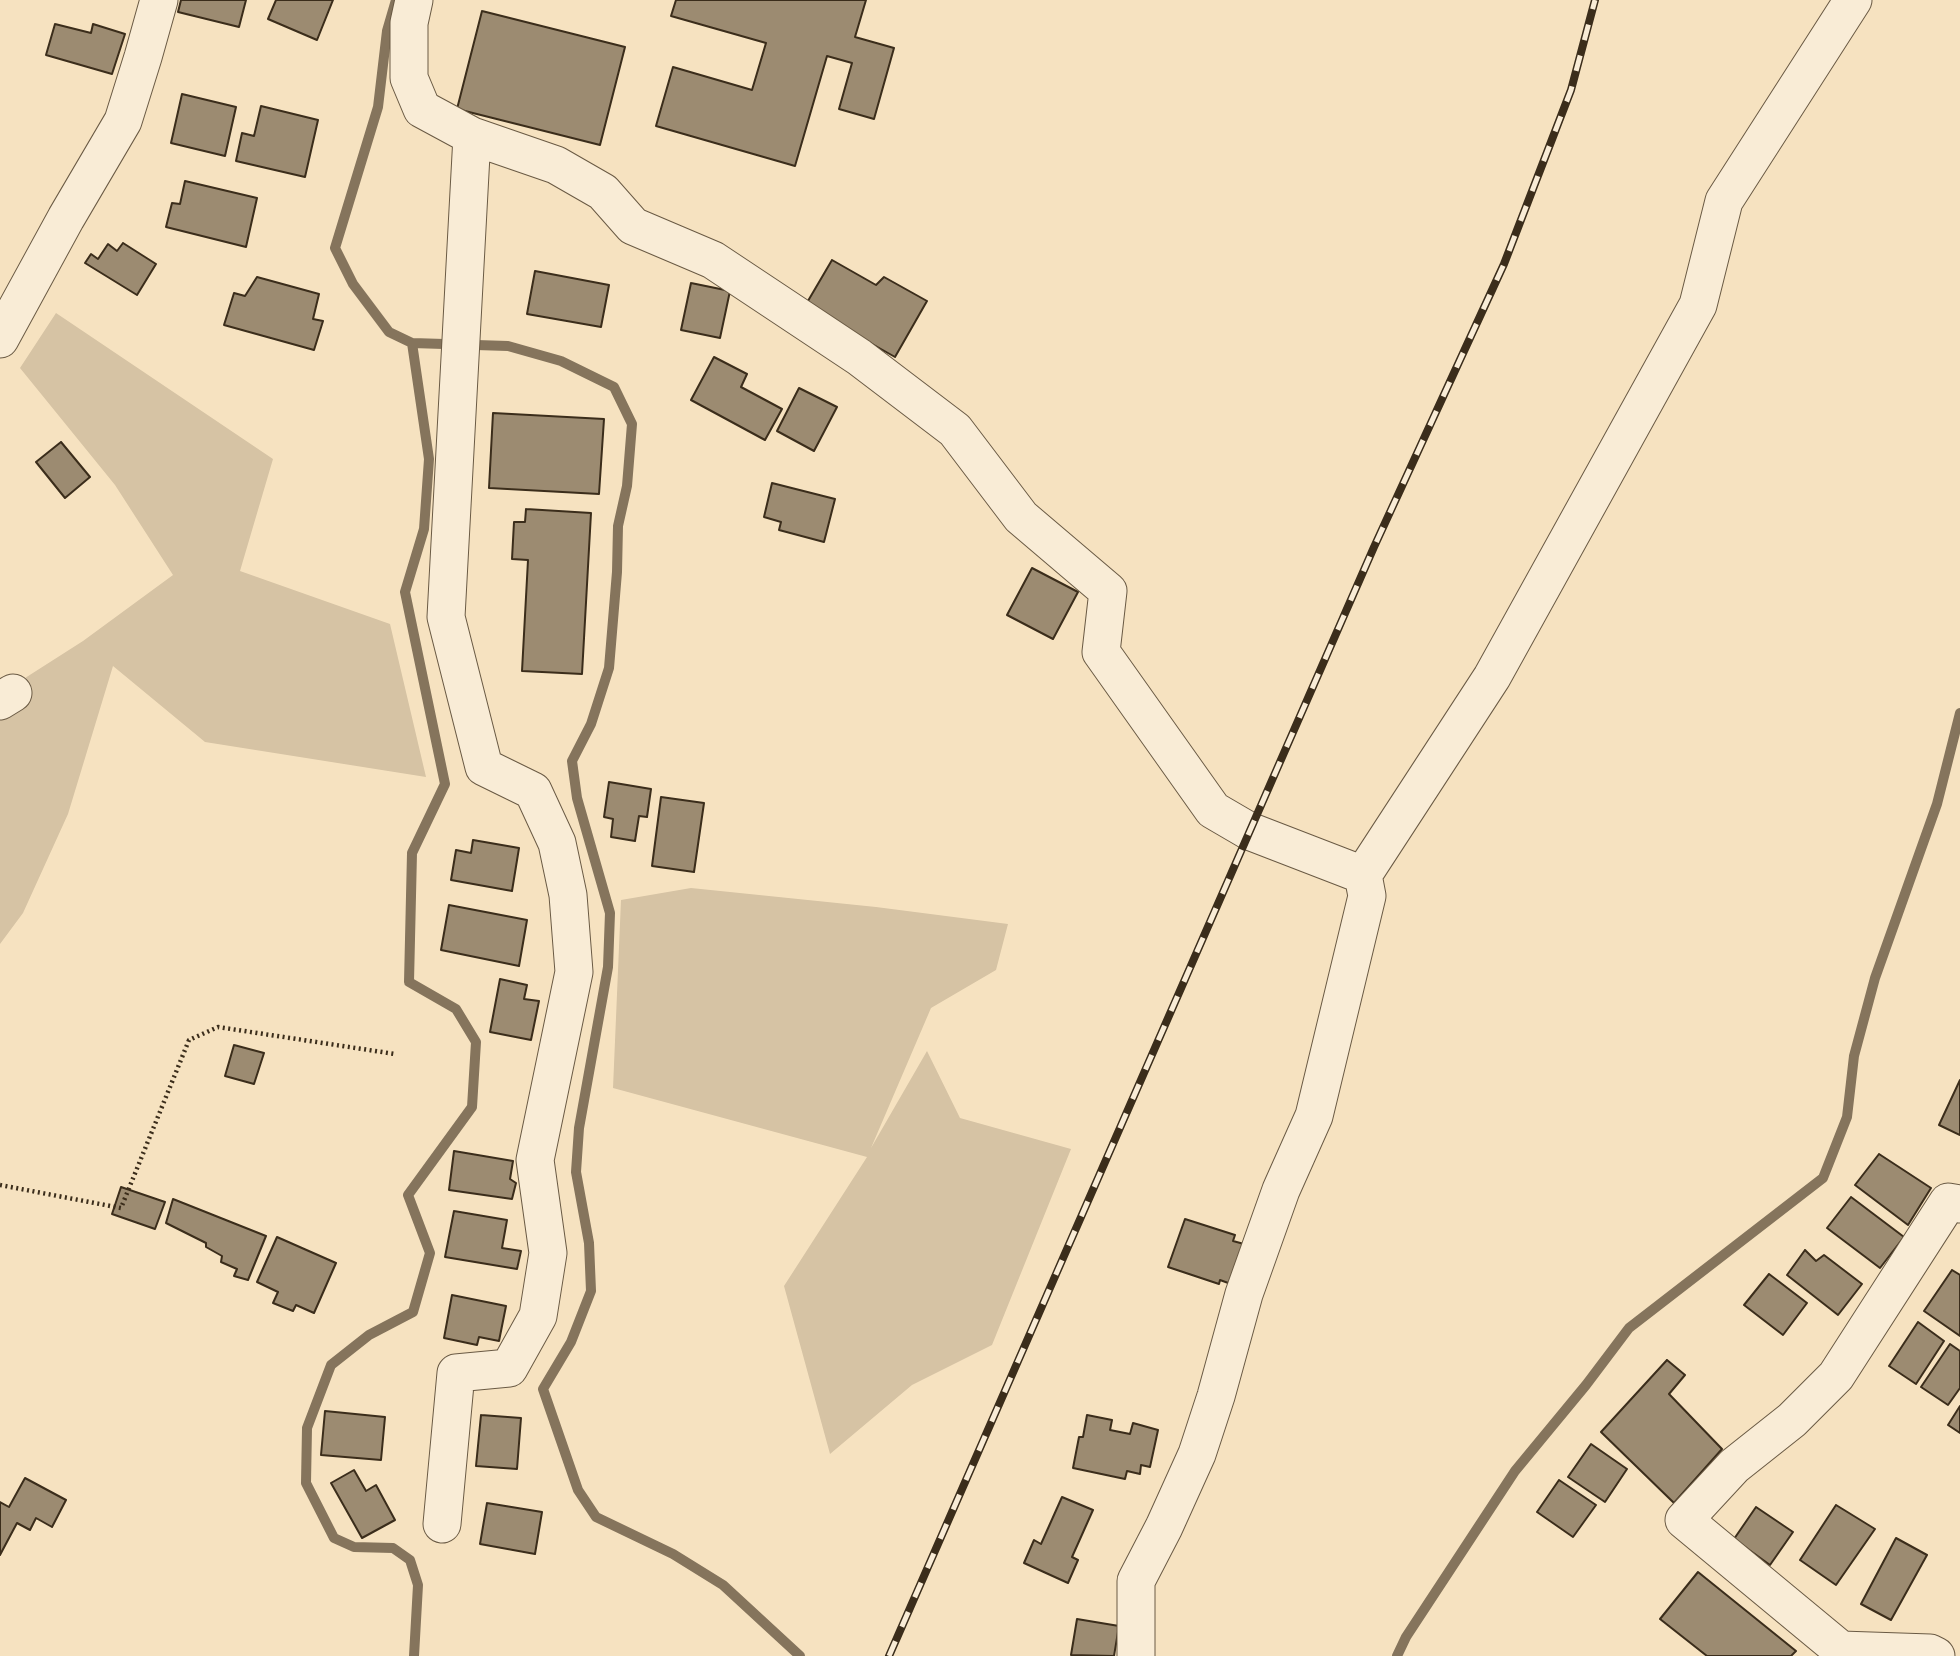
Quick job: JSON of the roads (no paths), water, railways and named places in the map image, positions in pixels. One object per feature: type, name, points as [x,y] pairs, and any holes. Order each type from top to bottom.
[{"type":"street","points":[[0,339],[123,121],[159,0]]},
{"type":"street","points":[[414,0],[409,23],[409,78],[422,109],[472,136],[556,165],[603,191],[633,226],[713,260],[859,357],[955,430],[1021,517],[1108,591],[1101,652],[1213,810],[1249,831],[1363,875]]},
{"type":"street","points":[[1136,1656],[1136,1581],[1197,1454],[1244,1294],[1281,1190],[1314,1116],[1367,896],[1363,875],[1492,677],[1698,305],[1724,201],[1853,0]]},
{"type":"street","points":[[442,1524],[456,1373],[509,1368],[538,1316],[548,1253],[535,1160],[574,972],[568,895],[557,843],[533,791],[484,767],[446,617],[472,136]]},
{"type":"street","points":[[1936,1656],[1930,1653],[1841,1650],[1684,1520],[1734,1466],[1792,1420],[1836,1376],[1948,1202],[1960,1204]]},
{"type":"waterway","points":[[396,0],[387,31],[378,107],[335,248],[353,284],[389,332],[412,343],[508,346],[561,361],[614,387],[632,424],[627,486],[618,526],[609,668],[591,724],[572,761],[577,798],[610,913],[608,967],[579,1128],[576,1172],[589,1243],[591,1291],[571,1342],[543,1389],[578,1490],[596,1517],[673,1554],[723,1585],[800,1656]]},
{"type":"waterway","points":[[412,343],[429,459],[424,529],[405,592],[445,784],[412,853],[409,982],[456,1009],[476,1042],[472,1107],[408,1195],[430,1253],[413,1312],[369,1335],[331,1365],[307,1428],[306,1483],[334,1538],[354,1547],[393,1548],[410,1560],[418,1585],[414,1656]]},
{"type":"waterway","points":[[1397,1656],[1406,1637],[1515,1471],[1629,1328],[1823,1178],[1847,1117],[1854,1056],[1875,978],[1937,804],[1960,713]]},
{"type":"railway","points":[[889,1656],[1374,547],[1504,264],[1571,90],[1595,0]]}]
